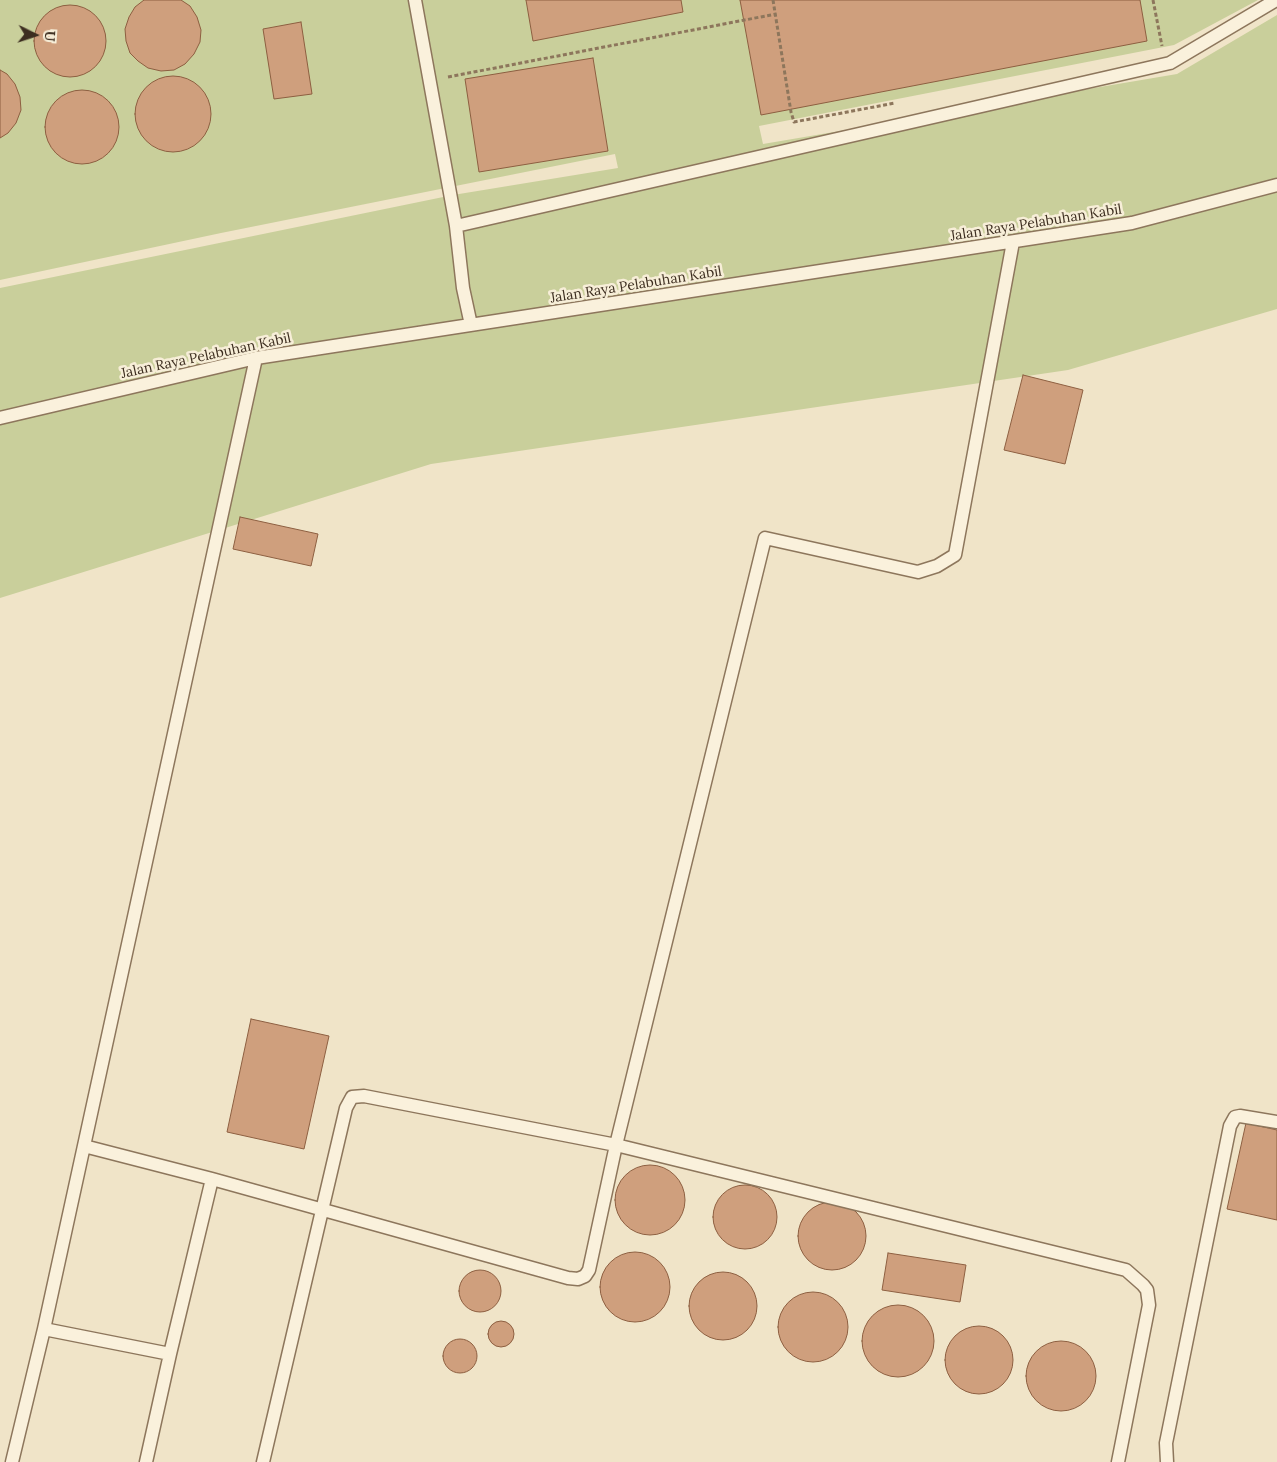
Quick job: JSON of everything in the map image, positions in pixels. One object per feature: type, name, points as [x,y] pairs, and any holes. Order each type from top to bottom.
[{"type":"lane","points":[[415,0],[456,226],[470,325]]},
{"type":"lane","points":[[456,226],[1170,62],[1276,0]]},
{"type":"lane","name":"Jalan Raya Pelabuhan Kabil","points":[[0,418],[256,358],[1132,223],[1277,185]]},
{"type":"lane","points":[[84,1146],[212,1179],[568,1278],[578,1279],[584,1276],[589,1270],[616,1145],[765,538],[918,572],[937,566],[955,555],[1014,242]]},
{"type":"lane","points":[[12,1462],[44,1329],[256,358]]},
{"type":"lane","points":[[263,1462],[346,1108],[352,1097],[364,1096],[616,1145],[1126,1270],[1143,1284],[1149,1305],[1118,1462]]},
{"type":"lane","points":[[1167,1462],[1166,1443],[1230,1126],[1236,1117],[1240,1116],[1277,1122]]},
{"type":"lane","points":[[146,1462],[212,1179]]},
{"type":"lane","points":[[44,1329],[170,1354]]},
{"type":"path","points":[[773,0],[794,122]]},
{"type":"path","points":[[431,80],[776,14]]},
{"type":"green space","points":[[0,0],[1258,0],[1174,45],[759,126],[763,144],[1177,74],[1277,15],[1277,309],[1068,370],[431,464],[0,598],[0,288],[453,195],[618,168],[615,154],[221,233],[0,280]]},
{"type":"building","points":[[144,0],[181,0],[190,6],[197,17],[201,30],[200,42],[194,54],[185,64],[174,70],[161,71],[148,68],[130,53],[125,29],[135,7]]},
{"type":"building","points":[[526,0],[681,0],[683,12],[533,41]]},
{"type":"building","points":[[740,0],[1140,0],[1147,41],[761,115]]},
{"type":"building","points":[[70,5],[84,8],[96,15],[103,27],[106,41],[103,55],[96,67],[84,74],[70,77],[56,74],[44,67],[37,55],[34,41],[37,27],[44,15],[56,8]]},
{"type":"building","points":[[301,22],[312,94],[274,99],[263,29]]},
{"type":"building","points":[[593,58],[608,151],[479,172],[465,79]]},
{"type":"building","points":[[0,70],[7,74],[15,84],[20,97],[21,110],[16,123],[8,133],[0,138]]},
{"type":"building","points":[[173,76],[188,79],[200,87],[208,99],[211,114],[208,129],[200,141],[188,149],[173,152],[158,149],[146,141],[138,129],[135,114],[138,99],[146,87],[158,79]]},
{"type":"building","points":[[82,90],[96,93],[108,101],[116,113],[119,127],[116,141],[108,153],[96,161],[82,164],[68,161],[56,153],[48,141],[45,127],[48,113],[56,101],[68,93]]},
{"type":"building","points":[[1023,375],[1083,390],[1065,464],[1004,450]]},
{"type":"building","points":[[240,517],[318,534],[311,566],[233,549]]},
{"type":"building","points":[[251,1019],[329,1036],[304,1149],[227,1132]]},
{"type":"building","points":[[1246,1123],[1277,1130],[1277,1220],[1227,1209]]},
{"type":"building","points":[[657,1165],[670,1171],[679,1180],[683,1186],[685,1200],[683,1214],[675,1225],[664,1233],[643,1235],[636,1233],[625,1225],[617,1214],[615,1193],[617,1186],[625,1175],[636,1167]]},
{"type":"building","points":[[745,1185],[763,1191],[771,1199],[777,1217],[771,1235],[763,1243],[745,1249],[727,1243],[719,1235],[713,1217],[719,1199],[727,1191]]},
{"type":"building","points":[[832,1202],[845,1205],[856,1212],[863,1223],[866,1236],[863,1249],[856,1260],[845,1267],[832,1270],[819,1267],[808,1260],[801,1249],[798,1236],[801,1223],[808,1212],[819,1205]]},
{"type":"building","points":[[628,1252],[642,1252],[655,1257],[665,1267],[670,1280],[670,1294],[665,1307],[655,1317],[642,1322],[628,1322],[615,1317],[605,1307],[600,1294],[600,1280],[605,1267],[615,1257]]},
{"type":"building","points":[[888,1253],[966,1265],[960,1302],[882,1290]]},
{"type":"building","points":[[484,1270],[492,1273],[498,1279],[501,1291],[498,1303],[492,1309],[476,1312],[468,1309],[462,1303],[459,1287],[462,1279],[468,1273]]},
{"type":"building","points":[[723,1272],[736,1275],[747,1282],[754,1293],[757,1306],[754,1319],[747,1330],[736,1337],[723,1340],[710,1337],[699,1330],[692,1319],[689,1306],[692,1293],[699,1282],[710,1275]]},
{"type":"building","points":[[806,1292],[820,1292],[833,1297],[843,1307],[848,1320],[848,1334],[843,1347],[833,1357],[820,1362],[806,1362],[793,1357],[783,1347],[778,1334],[778,1320],[783,1307],[793,1297]]},
{"type":"building","points":[[898,1305],[918,1311],[928,1321],[934,1341],[928,1361],[918,1371],[898,1377],[878,1371],[868,1361],[862,1341],[868,1321],[878,1311]]},
{"type":"building","points":[[501,1321],[511,1324],[514,1334],[511,1344],[501,1347],[491,1344],[488,1334],[491,1324]]},
{"type":"building","points":[[979,1326],[992,1329],[1003,1336],[1010,1347],[1013,1360],[1010,1373],[1003,1384],[992,1391],[979,1394],[966,1391],[955,1384],[948,1373],[945,1360],[948,1347],[955,1336],[966,1329]]},
{"type":"building","points":[[460,1339],[472,1344],[477,1356],[472,1368],[460,1373],[448,1368],[443,1356],[448,1344]]},
{"type":"building","points":[[1061,1341],[1074,1344],[1086,1351],[1093,1363],[1096,1376],[1093,1389],[1086,1401],[1074,1408],[1061,1411],[1048,1408],[1036,1401],[1029,1389],[1026,1376],[1029,1363],[1036,1351],[1048,1344]]}]
